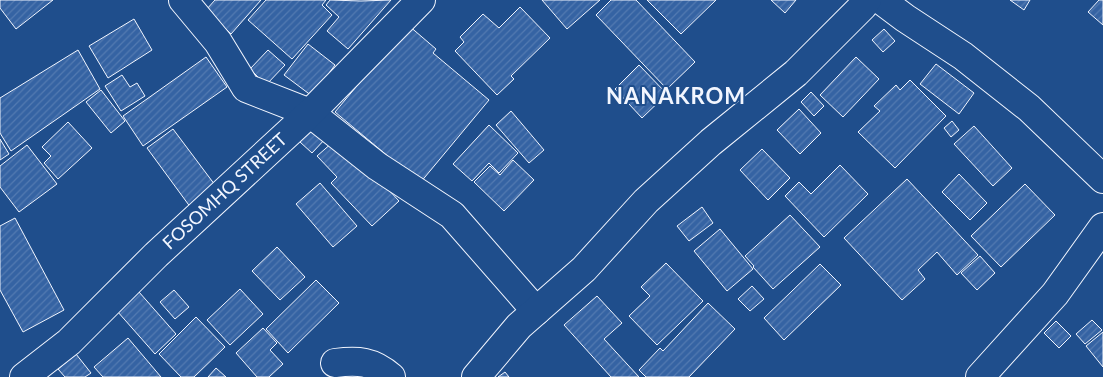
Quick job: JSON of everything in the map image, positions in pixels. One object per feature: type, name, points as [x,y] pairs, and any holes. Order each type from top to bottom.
[{"type":"street","points":[[183,0],[218,42],[246,88],[310,113],[377,166],[452,215],[536,311]]},
{"type":"street","name":"FOSOMHQ STREET","points":[[24,377],[69,342],[156,255],[310,113],[421,0]]},
{"type":"street","points":[[476,377],[519,326],[584,269],[646,201],[711,142],[796,73],[864,6],[867,0]]},
{"type":"street","points":[[880,0],[963,56],[1029,108],[1103,179]]},
{"type":"street","points":[[980,377],[1055,294],[1103,227]]},
{"type":"street","points":[[335,363],[354,360],[373,364],[391,377]]},
{"type":"building","points":[[0,0],[53,0],[16,29],[0,8]]},
{"type":"building","points":[[215,0],[261,0],[231,34],[206,10]]},
{"type":"building","points":[[266,0],[326,0],[322,5],[332,15],[292,59],[248,20]]},
{"type":"building","points":[[330,0],[391,0],[348,49],[327,31],[339,17],[326,5]]},
{"type":"building","points":[[542,0],[600,0],[567,29]]},
{"type":"building","points":[[611,0],[636,0],[695,62],[667,89],[596,15]]},
{"type":"building","points":[[647,0],[716,0],[681,34]]},
{"type":"building","points":[[771,0],[796,0],[785,13]]},
{"type":"building","points":[[1010,0],[1030,0],[1024,10]]},
{"type":"building","points":[[1099,0],[1103,0],[1103,25],[1088,12]]},
{"type":"building","points":[[520,7],[550,38],[511,76],[514,79],[497,95],[455,51],[464,42],[460,37],[483,14],[499,28]]},
{"type":"building","points":[[134,19],[152,50],[108,78],[89,46]]},
{"type":"building","points":[[408,25],[436,49],[433,53],[489,100],[420,183],[335,112]]},
{"type":"building","points":[[884,29],[895,41],[883,52],[872,40]]},
{"type":"building","points":[[308,44],[335,65],[312,96],[284,75]]},
{"type":"building","points":[[78,50],[100,89],[11,151],[0,133],[0,98]]},
{"type":"building","points":[[268,50],[285,65],[266,85],[250,69]]},
{"type":"building","points":[[206,57],[227,87],[143,146],[123,116]]},
{"type":"building","points":[[856,57],[879,79],[843,117],[820,95]]},
{"type":"building","points":[[936,64],[974,93],[959,114],[920,84]]},
{"type":"building","points":[[639,65],[667,94],[642,118],[615,89]]},
{"type":"building","points":[[122,75],[130,87],[137,83],[145,96],[121,111],[105,86]]},
{"type":"building","points":[[910,80],[946,116],[895,168],[858,132],[880,111],[874,106],[896,85],[900,90]]},
{"type":"building","points":[[101,90],[125,121],[111,133],[86,102]]},
{"type":"building","points":[[811,92],[824,106],[814,116],[801,102]]},
{"type":"building","points":[[799,109],[821,133],[800,154],[777,130]]},
{"type":"building","points":[[511,111],[544,150],[529,163],[496,125]]},
{"type":"building","points":[[952,121],[959,130],[951,137],[944,128]]},
{"type":"building","points":[[68,122],[92,148],[58,179],[44,163],[51,156],[42,147]]},
{"type":"building","points":[[489,125],[518,153],[499,173],[489,163],[472,181],[453,164]]},
{"type":"building","points":[[313,126],[326,138],[312,153],[300,142]]},
{"type":"building","points":[[974,126],[1012,168],[993,186],[954,144]]},
{"type":"building","points":[[173,129],[218,189],[191,208],[147,148]]},
{"type":"building","points":[[0,139],[9,154],[0,160]]},
{"type":"building","points":[[333,142],[361,160],[399,201],[372,226],[331,183],[337,177],[317,156]]},
{"type":"building","points":[[27,145],[57,184],[19,212],[0,187],[0,166]]},
{"type":"building","points":[[762,149],[790,178],[768,200],[740,170]]},
{"type":"building","points":[[513,160],[534,180],[504,211],[474,182],[490,166],[500,175]]},
{"type":"building","points":[[840,165],[868,194],[824,237],[785,196],[799,182],[811,194]]},
{"type":"building","points":[[959,174],[987,203],[970,220],[942,192]]},
{"type":"building","points":[[907,179],[978,255],[957,275],[937,252],[918,270],[925,279],[902,300],[844,238]]},
{"type":"building","points":[[320,183],[357,226],[333,247],[296,204]]},
{"type":"building","points":[[1025,184],[1055,215],[1001,267],[971,236]]},
{"type":"building","points":[[702,207],[713,223],[689,241],[677,226]]},
{"type":"building","points":[[790,215],[820,247],[773,289],[745,256]]},
{"type":"building","points":[[15,218],[64,310],[23,332],[0,290],[0,226]]},
{"type":"building","points":[[720,229],[753,269],[727,291],[694,251]]},
{"type":"building","points":[[277,247],[305,277],[280,300],[252,271]]},
{"type":"building","points":[[980,256],[995,273],[977,290],[961,273]]},
{"type":"building","points":[[666,263],[703,301],[657,345],[629,316],[650,296],[641,287]]},
{"type":"building","points":[[820,264],[841,285],[784,340],[764,318]]},
{"type":"building","points":[[316,280],[339,303],[288,353],[266,329]]},
{"type":"building","points":[[752,286],[764,299],[750,311],[738,299]]},
{"type":"building","points":[[240,289],[263,314],[230,345],[207,320]]},
{"type":"building","points":[[174,290],[189,307],[175,319],[160,302]]},
{"type":"building","points":[[139,292],[176,334],[155,354],[117,311]]},
{"type":"building","points":[[597,296],[622,323],[604,339],[639,377],[611,377],[564,325]]},
{"type":"building","points":[[708,303],[735,329],[689,377],[646,377],[639,370],[660,348],[663,351]]},
{"type":"building","points":[[196,317],[225,347],[194,377],[181,377],[159,354]]},
{"type":"building","points":[[1092,320],[1102,330],[1085,344],[1076,334]]},
{"type":"building","points":[[1056,321],[1071,336],[1059,348],[1044,333]]},
{"type":"building","points":[[263,328],[277,343],[270,350],[283,364],[269,377],[257,377],[236,353]]},
{"type":"building","points":[[1103,332],[1103,367],[1086,346]]},
{"type":"building","points":[[128,338],[161,377],[103,377],[94,367]]},
{"type":"building","points":[[76,354],[91,373],[85,377],[65,377],[58,369]]},
{"type":"building","points":[[216,368],[226,377],[208,377]]},
{"type":"building","points":[[505,372],[509,377],[498,377]]},
{"type":"district","name":"NANAKROM","points":[[676,96]]}]
